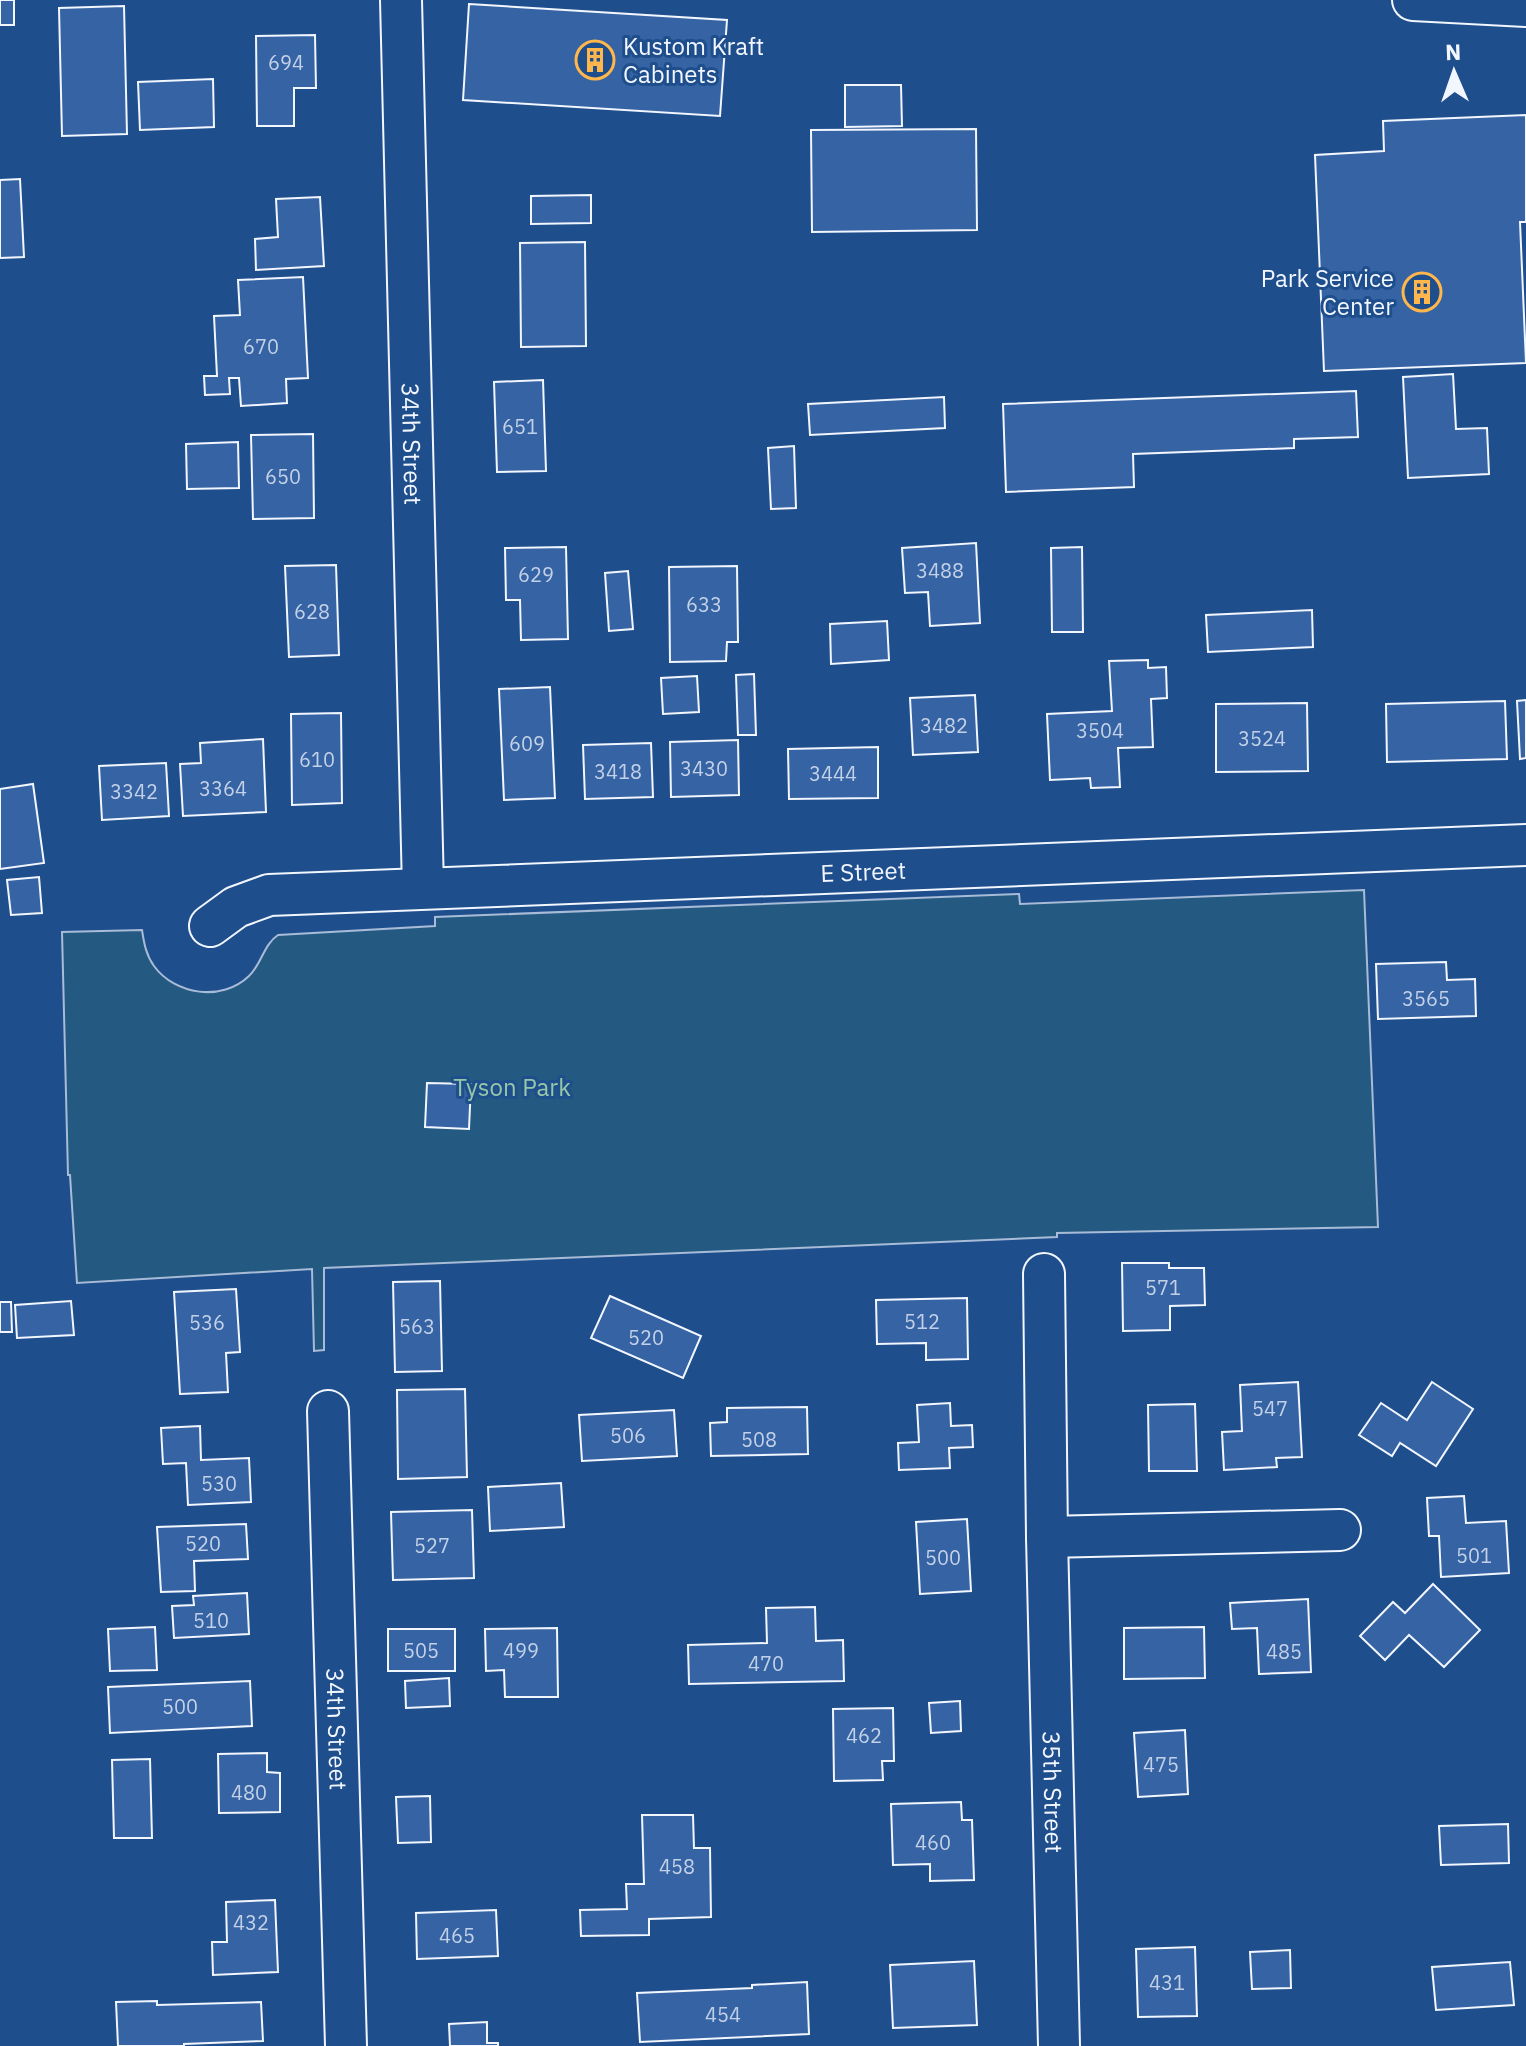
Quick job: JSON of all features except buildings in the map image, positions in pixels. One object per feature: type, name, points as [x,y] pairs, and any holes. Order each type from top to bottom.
[{"type":"street","name":"34th Street","points":[[401,0],[423,888]]},
{"type":"street","points":[[1413,0],[1526,6]]},
{"type":"street","name":"E Street","points":[[210,926],[236,907],[269,895],[1526,845]]},
{"type":"street","name":"35th Street","points":[[1044,1274],[1059,2046]]},
{"type":"street","name":"34th Street","points":[[328,1411],[346,2046]]},
{"type":"street","points":[[1047,1537],[1340,1530]]},
{"type":"green space","name":"Tyson Park","points":[[1364,890],[1378,1227],[1057,1233],[1057,1237],[324,1268],[324,1350],[314,1351],[312,1269],[77,1283],[68,1175],[62,932],[142,930],[149,958],[163,976],[186,989],[213,992],[238,984],[249,976],[278,935],[435,926],[435,917],[1019,894],[1020,904]]},
{"type":"place","name":"Kustom Kraft Cabinets","points":[[595,60]]},
{"type":"place","name":"Park Service Center","points":[[1422,292]]}]
